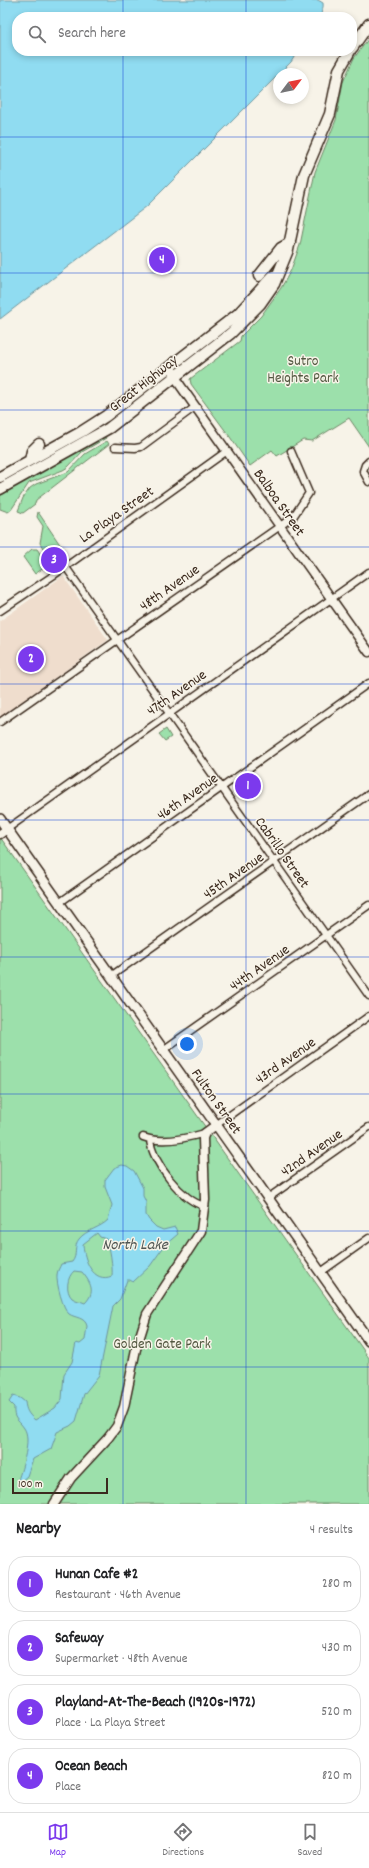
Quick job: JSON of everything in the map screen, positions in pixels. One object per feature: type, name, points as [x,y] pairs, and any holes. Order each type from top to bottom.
[{"type":"main road","points":[[357,41],[369,24]]},
{"type":"main road","name":"Great Highway","points":[[0,489],[100,434],[231,333],[249,316],[270,290],[290,242],[304,175],[330,114],[339,70],[347,56]]},
{"type":"main road","points":[[259,276],[281,248],[290,242]]},
{"type":"main road","name":"Great Highway","points":[[0,477],[100,420],[238,314],[279,271]]},
{"type":"main road","points":[[30,460],[32,451],[39,444]]},
{"type":"main road","name":"Fulton Street","points":[[0,819],[3,831],[59,903],[369,1341]]},
{"type":"street","name":"Balboa Street","points":[[170,367],[180,385],[226,451],[369,652]]},
{"type":"street","points":[[116,447],[141,447],[195,406]]},
{"type":"street","name":"La Playa Street","points":[[0,611],[226,451]]},
{"type":"street","name":"48th Avenue","points":[[0,722],[279,525],[293,517],[309,495],[291,451]]},
{"type":"street","points":[[369,461],[364,468],[364,474],[369,482]]},
{"type":"street","name":"Cabrillo Street","points":[[65,566],[369,996]]},
{"type":"street","name":"47th Avenue","points":[[3,831],[369,572]]},
{"type":"street","name":"46th Avenue","points":[[59,903],[369,683]]},
{"type":"street","name":"45th Avenue","points":[[111,976],[369,794]]},
{"type":"street","name":"44th Avenue","points":[[164,1050],[369,905]]},
{"type":"street","name":"43rd Avenue","points":[[216,1125],[369,1016]]},
{"type":"street","points":[[143,1137],[150,1139],[172,1139],[205,1133],[216,1125]]},
{"type":"street","name":"42nd Avenue","points":[[268,1198],[369,1127]]},
{"type":"street","points":[[54,1504],[71,1478],[108,1438],[116,1426],[124,1407],[143,1322],[156,1297],[198,1236],[203,1220],[204,1206],[203,1140],[205,1133]]},
{"type":"street","points":[[150,1139],[152,1149],[172,1183],[197,1204],[204,1206]]},
{"type":"street","points":[[321,1272],[369,1238]]},
{"type":"shaded area","points":[[63,576],[108,640],[0,717],[0,621]]},
{"type":"green space","name":"Sutro Heights Park","points":[[369,38],[369,447],[349,418],[312,441],[303,440],[277,456],[272,450],[250,466],[191,384],[190,379],[240,341],[241,336],[261,316],[281,288],[291,270],[300,245],[315,172],[336,120],[343,82],[357,54]]},
{"type":"green space","points":[[105,436],[106,438],[82,452],[68,467],[29,483],[11,510],[8,512],[0,509],[0,496],[2,494]]},
{"type":"green space","points":[[107,441],[109,444],[36,500],[35,504],[23,513],[18,511],[23,498],[30,488],[36,484],[68,472],[85,454]]},
{"type":"green space","points":[[38,512],[63,549],[62,551],[43,548],[40,543],[43,526],[37,517]]},
{"type":"green space","points":[[32,549],[37,549],[48,565],[35,574],[23,557]]},
{"type":"green space","points":[[166,729],[171,737],[165,741],[159,734]]},
{"type":"green space","name":"Golden Gate Park","points":[[0,837],[369,1358],[369,1504],[0,1504]]},
{"type":"water","points":[[0,0],[318,0],[323,3],[322,12],[12,12],[12,56],[295,56],[285,68],[273,68],[273,80],[147,206],[0,319]]},
{"type":"water","name":"North Lake","points":[[122,1165],[127,1166],[134,1171],[143,1188],[143,1196],[146,1202],[146,1215],[149,1220],[156,1227],[163,1230],[175,1227],[178,1234],[165,1245],[150,1266],[133,1282],[127,1280],[120,1299],[113,1306],[99,1375],[84,1394],[76,1421],[70,1426],[57,1432],[51,1449],[33,1459],[27,1476],[21,1481],[18,1480],[26,1454],[27,1439],[24,1428],[15,1417],[14,1407],[9,1402],[13,1396],[20,1398],[25,1402],[28,1412],[35,1420],[55,1408],[62,1399],[64,1374],[72,1362],[76,1343],[80,1344],[85,1340],[87,1326],[86,1323],[80,1318],[69,1314],[67,1311],[62,1302],[57,1274],[61,1264],[72,1262],[74,1259],[76,1245],[79,1239],[85,1233],[108,1220],[112,1205],[105,1187],[105,1180],[114,1168]],"holes":[[[97,1233],[100,1237],[106,1239],[111,1257],[112,1276],[105,1278],[95,1274],[85,1257],[83,1244]],[[74,1271],[82,1272],[90,1284],[90,1295],[85,1303],[75,1300],[68,1292],[68,1280]]]},
{"type":"place","name":"Ocean Beach","points":[[162,260]]},
{"type":"place","name":"Playland-At-The-Beach (1920s-1972)","points":[[54,560]]},
{"type":"place","name":"Safeway","points":[[31,659]]},
{"type":"place","name":"Hunan Cafe #2","points":[[248,786]]}]
